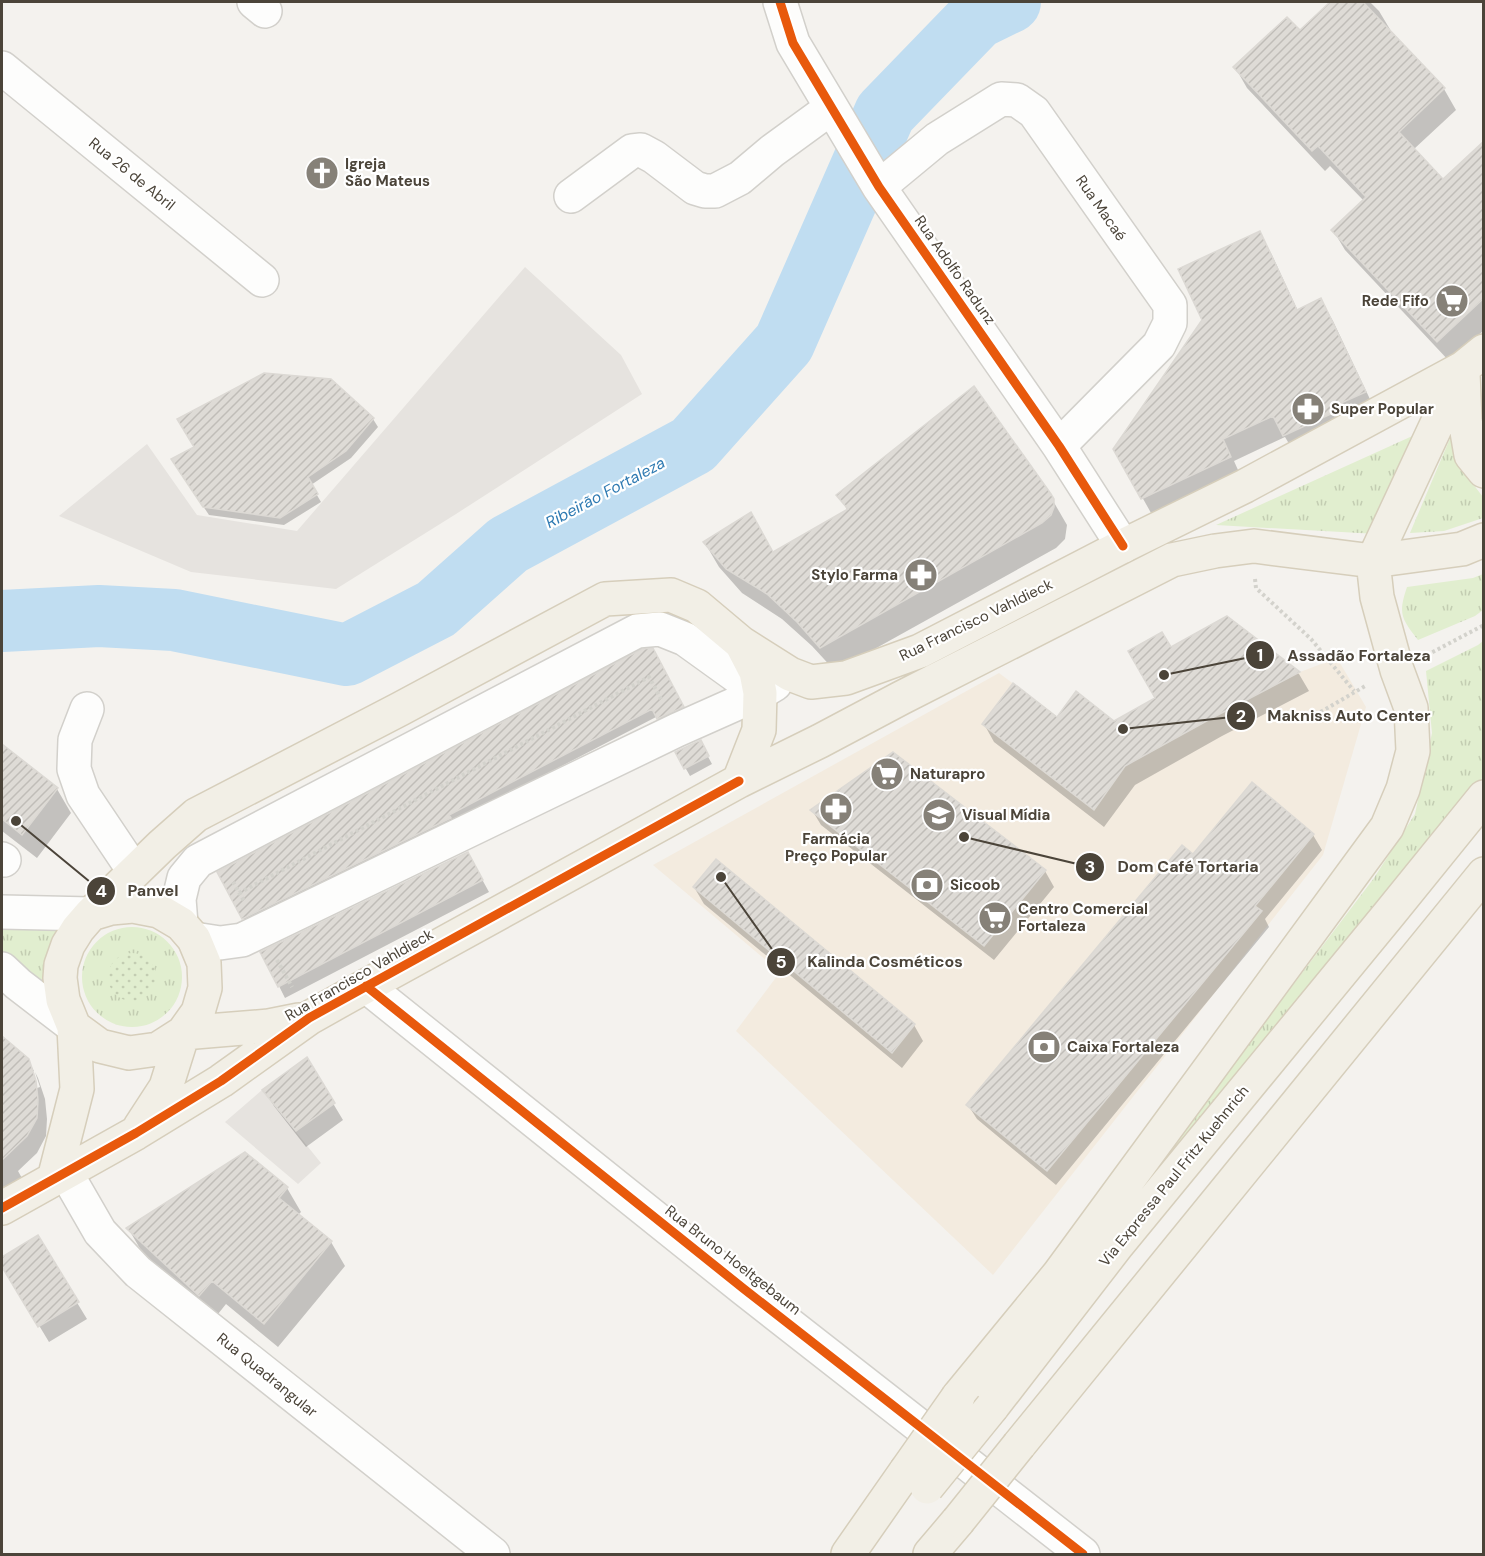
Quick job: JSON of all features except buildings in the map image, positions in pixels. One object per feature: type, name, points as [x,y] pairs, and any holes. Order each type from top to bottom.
[{"type":"main road","points":[[1473,360],[1465,420],[1471,455],[1484,471]]},
{"type":"main road","points":[[848,1554],[917,1479],[958,1397],[1059,1274],[1387,827],[1403,789],[1413,751],[1412,708],[1397,670],[1377,597],[1373,561],[1473,360]]},
{"type":"main road","name":"Rua Francisco Vahldieck","points":[[60,1176],[77,1089],[74,1027],[63,1000],[60,978],[61,965],[68,945],[78,928],[91,914],[196,815],[605,599],[671,595],[697,606],[741,643],[790,674],[811,682],[846,678],[920,651],[1245,486],[1473,360]]},
{"type":"main road","name":"Rua Francisco Vahldieck","points":[[2,1208],[136,1133],[221,1081],[309,1018],[366,986],[740,781],[1172,560],[1254,546],[1373,561],[1462,549],[1484,540]]},
{"type":"main road","points":[[740,781],[759,730],[760,693],[756,672],[741,643]]},
{"type":"main road","name":"Via Expressa Paul Fritz Kuehnrich","points":[[864,1554],[917,1479],[992,1407],[1118,1244],[1484,797]]},
{"type":"main road","points":[[930,1554],[1484,874]]},
{"type":"main road","points":[[91,914],[111,908],[133,906],[159,911],[187,932],[204,963],[205,988],[198,1012],[183,1033],[166,1087],[136,1133]]},
{"type":"main road","name":"Rua Francisco Vahldieck","points":[[183,1033],[269,1026],[309,1018]]},
{"type":"main road","points":[[74,1027],[100,1046],[129,1053],[158,1048],[183,1033]]},
{"type":"street","name":"Rua Adolfo Radunz","points":[[780,2],[793,43],[876,182],[1059,447],[1123,546]]},
{"type":"street","name":"Rua 26 de Abril","points":[[2,68],[262,280]]},
{"type":"street","name":"Rua Macaé","points":[[876,182],[937,139],[1001,99],[1017,100],[1034,112],[1170,305],[1170,323],[1159,345],[1059,447]]},
{"type":"street","points":[[571,196],[632,151],[641,150],[695,188],[715,191],[740,178],[772,151],[838,120]]},
{"type":"street","points":[[760,693],[685,639],[660,629],[637,631],[198,861],[184,878],[179,898],[187,932],[220,943],[242,940],[677,730],[760,693],[790,674]]},
{"type":"street","points":[[87,709],[75,740],[74,769],[83,795],[134,872]]},
{"type":"street","points":[[2,912],[91,914]]},
{"type":"street","points":[[2,969],[74,1027]]},
{"type":"street","name":"Rua Bruno Hoeltgebaum","points":[[366,986],[735,1281],[1083,1554]]},
{"type":"street","name":"Rua Quadrangular","points":[[60,1176],[100,1232],[138,1272],[493,1554]]},
{"type":"path","points":[[1254,546],[1256,588],[1311,639],[1354,691]]},
{"type":"path","points":[[239,893],[649,677],[677,730]]},
{"type":"shaded area","points":[[525,267],[621,355],[642,394],[336,589],[191,572],[59,516],[147,444],[197,515],[297,531]]},
{"type":"shaded area","name":"Centro Comercial Fortaleza","points":[[1337,658],[1366,707],[1323,855],[993,1275],[736,1031],[780,972],[653,865],[999,673],[1124,767],[1300,672]]},
{"type":"shaded area","points":[[262,1090],[321,1163],[298,1184],[225,1122]]},
{"type":"green space","points":[[1419,433],[1377,534],[1216,525]]},
{"type":"green space","points":[[1451,436],[1463,471],[1483,497],[1483,518],[1444,531],[1410,533]]},
{"type":"green space","points":[[1483,574],[1483,610],[1475,616],[1418,640],[1403,615],[1407,587],[1473,578]]},
{"type":"green space","points":[[1483,641],[1483,777],[1187,1147],[1180,1149],[1176,1145],[1177,1138],[1374,878],[1415,814],[1432,733],[1426,671]]},
{"type":"green space","points":[[60,923],[48,957],[44,989],[2,955],[2,926],[20,929]]},
{"type":"green space","points":[[132,927],[151,931],[167,942],[178,958],[182,977],[178,996],[167,1012],[151,1023],[132,1027],[113,1023],[97,1012],[86,996],[82,977],[86,958],[97,942],[113,931]]},
{"type":"green space","points":[[132,953],[149,960],[156,977],[149,994],[132,1001],[115,994],[108,977],[115,960]]},
{"type":"waterway","name":"Ribeirão Fortaleza","points":[[2,621],[99,616],[174,620],[347,655],[436,609],[508,545],[693,445],[784,343],[885,113],[977,18],[1010,2]]},
{"type":"cycle path","points":[[780,2],[793,43],[879,187],[1059,446],[1123,546]]},
{"type":"cycle path","points":[[2,1208],[136,1133],[221,1081],[309,1018],[739,781]]},
{"type":"cycle path","points":[[366,986],[744,1289],[1083,1554]]},
{"type":"place","name":"Igreja São Mateus","points":[[322,173]]},
{"type":"place","name":"Rede Fifo","points":[[1452,301]]},
{"type":"place","name":"Super Popular","points":[[1308,409]]},
{"type":"place","name":"Stylo Farma","points":[[921,575]]},
{"type":"place","name":"Assadão Fortaleza","points":[[1164,675]]},
{"type":"place","name":"Makniss Auto Center","points":[[1123,729]]},
{"type":"place","name":"Naturapro","points":[[887,774]]},
{"type":"place","name":"Farmácia Preço Popular","points":[[836,809]]},
{"type":"place","name":"Visual Mídia","points":[[939,815]]},
{"type":"place","name":"Panvel","points":[[16,821]]},
{"type":"place","name":"Dom Café Tortaria","points":[[964,837]]},
{"type":"place","name":"Kalinda Cosméticos","points":[[721,877]]},
{"type":"place","name":"Sicoob","points":[[927,885]]},
{"type":"place","name":"Centro Comercial Fortaleza","points":[[995,918]]},
{"type":"place","name":"Caixa Fortaleza","points":[[1044,1047]]}]
